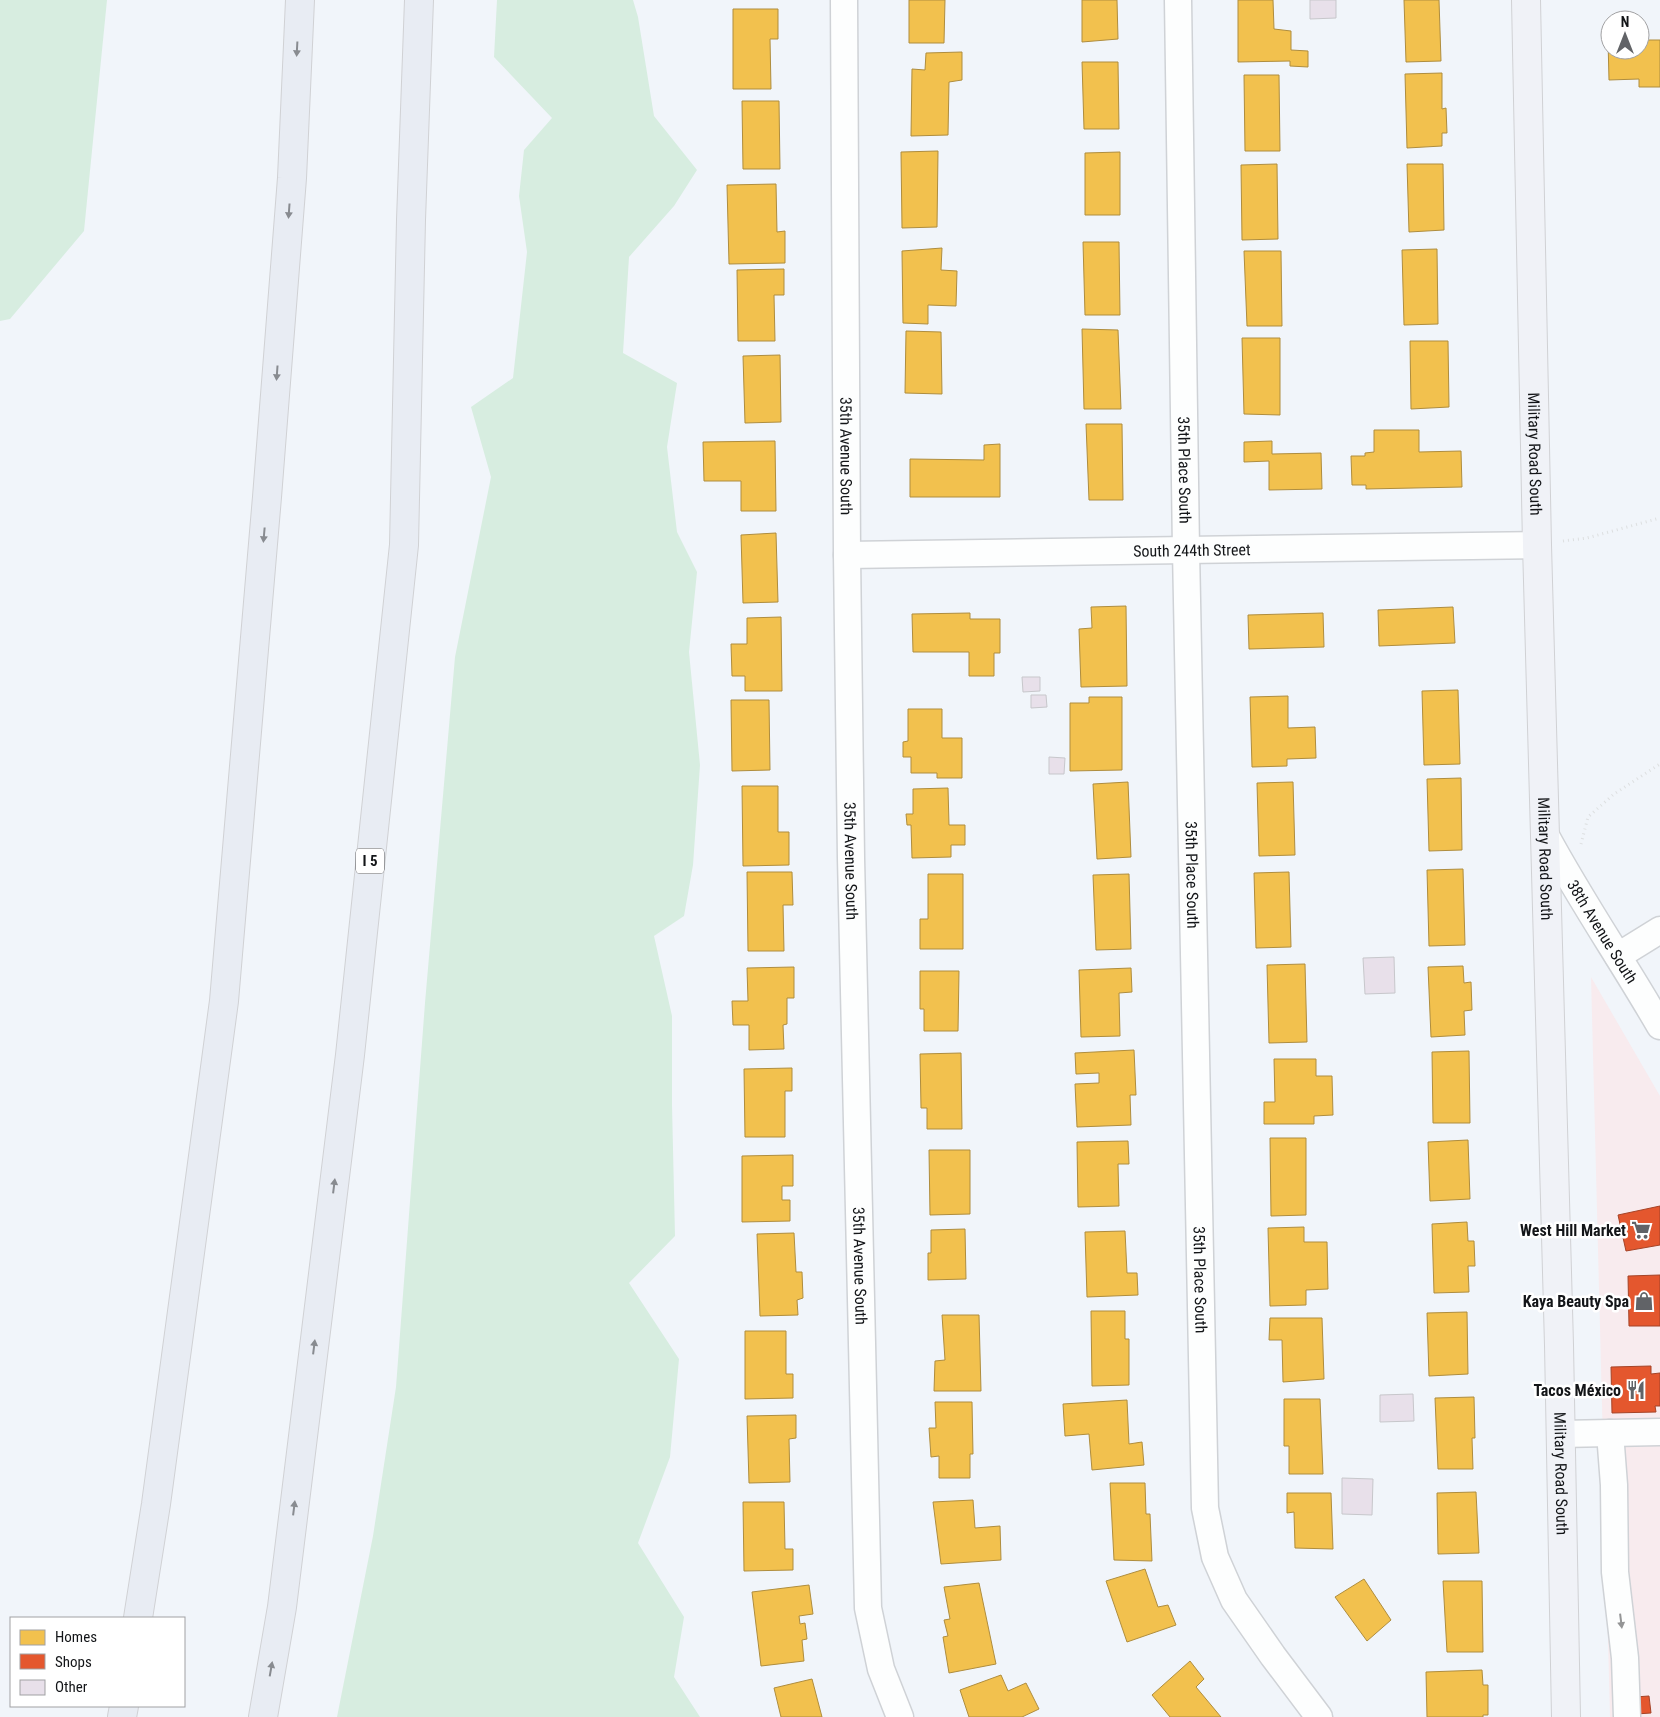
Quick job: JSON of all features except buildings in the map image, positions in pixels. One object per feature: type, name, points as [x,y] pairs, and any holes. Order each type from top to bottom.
[{"type":"highway","points":[[138,1617],[156,1504],[224,1001],[268,497],[292,178],[300,0]]},
{"type":"highway","name":"I 5","points":[[263,1717],[282,1607],[348,1065],[404,545],[411,220],[420,0]]},
{"type":"main road","name":"Military Road South","points":[[1526,0],[1537,545],[1546,836],[1566,1717]]},
{"type":"street","name":"35th Avenue South","points":[[844,0],[847,555],[851,858],[868,1608],[881,1669],[900,1717]]},
{"type":"street","name":"35th Place South","points":[[1178,0],[1186,550],[1205,1508],[1215,1557],[1234,1600],[1319,1717]]},
{"type":"street","name":"South 244th Street","points":[[847,555],[1537,545]]},
{"type":"street","name":"38th Avenue South","points":[[1546,836],[1572,883],[1660,1026]]},
{"type":"street","points":[[1618,956],[1660,930]]},
{"type":"street","points":[[1560,1434],[1660,1432]]},
{"type":"street","points":[[1610,1433],[1614,1485],[1615,1572],[1625,1658],[1627,1717]]},
{"type":"path","points":[[1537,545],[1587,538],[1660,518]]},
{"type":"path","points":[[1572,883],[1588,816],[1614,794],[1660,764]]},
{"type":"shaded area","points":[[1591,977],[1660,1096],[1660,1717],[1610,1717]]},
{"type":"green space","points":[[0,0],[107,0],[84,231],[10,319],[0,321]]},
{"type":"green space","points":[[497,0],[633,0],[638,17],[654,116],[697,170],[674,206],[629,257],[623,353],[677,383],[667,447],[677,532],[697,572],[689,652],[700,765],[693,865],[684,916],[654,936],[672,1016],[675,1236],[629,1283],[679,1359],[670,1457],[638,1543],[684,1617],[674,1677],[700,1717],[337,1717],[373,1536],[396,1387],[425,1003],[455,657],[491,477],[471,407],[513,378],[527,252],[519,196],[524,150],[552,118],[494,57]]},
{"type":"place","name":"West Hill Market","points":[[1641,1230]]},
{"type":"place","name":"Kaya Beauty Spa","points":[[1644,1301]]},
{"type":"place","name":"Tacos México","points":[[1636,1390]]}]
